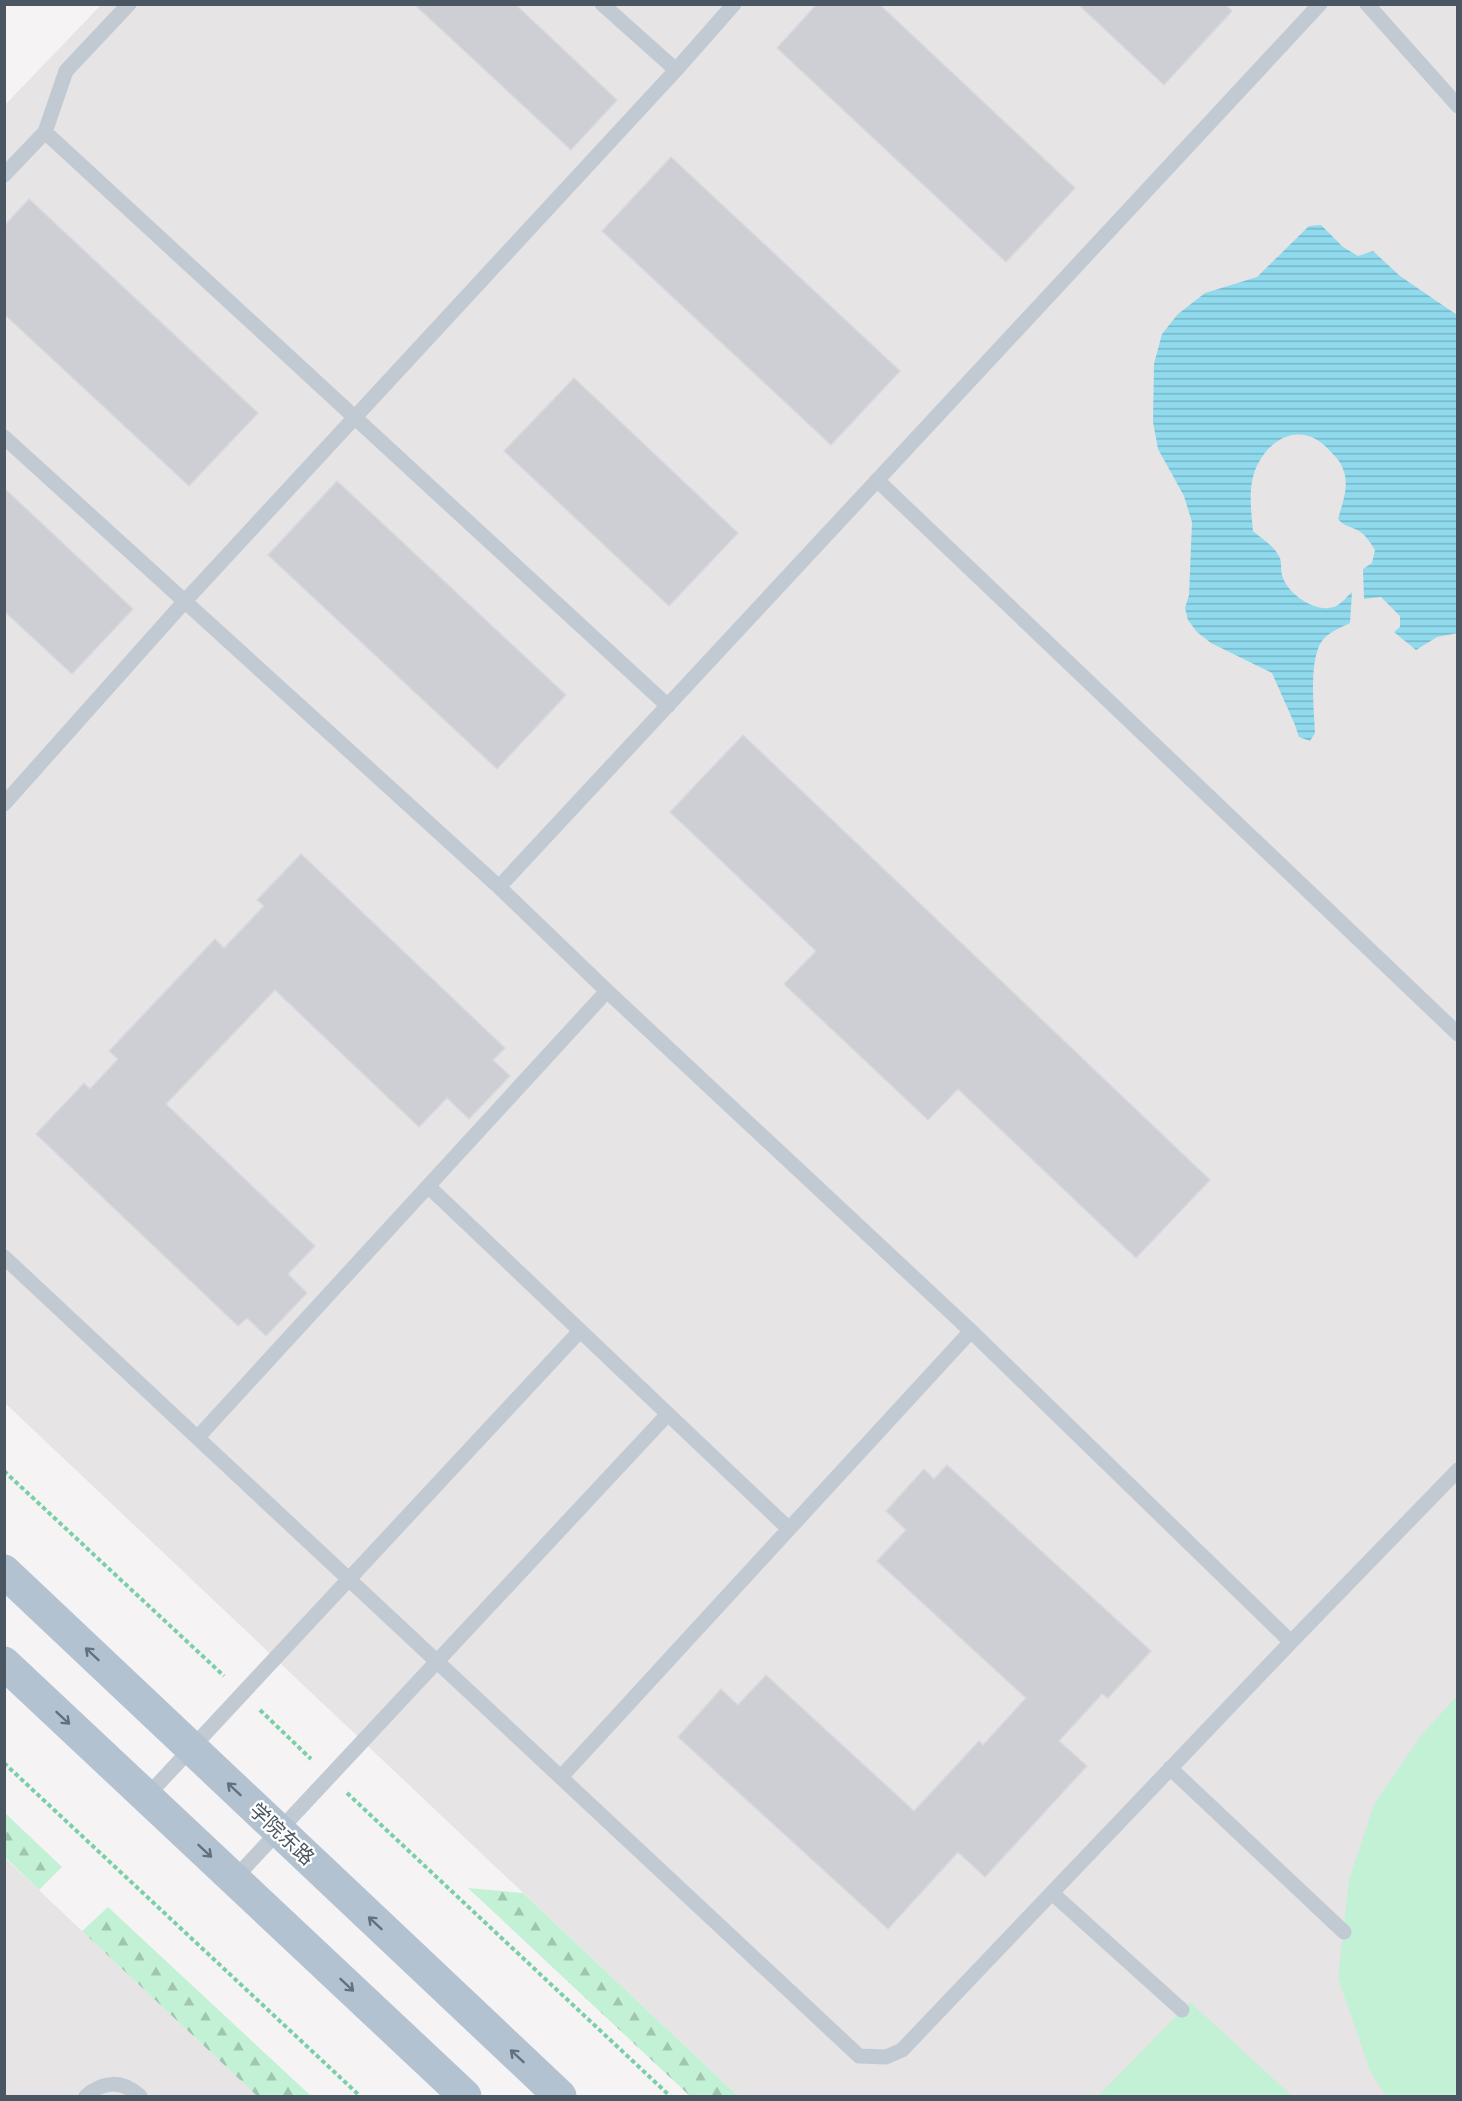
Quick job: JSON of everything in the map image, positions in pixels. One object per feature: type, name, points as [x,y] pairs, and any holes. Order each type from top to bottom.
[{"type":"main road","name":"学院东路","points":[[4,1571],[560,2097]]},
{"type":"main road","points":[[4,1664],[465,2097]]},
{"type":"lane","points":[[4,175],[45,132],[66,71],[129,4]]},
{"type":"lane","points":[[602,4],[676,70]]},
{"type":"lane","points":[[4,804],[185,601],[676,70],[734,4]]},
{"type":"lane","points":[[500,887],[1320,4]]},
{"type":"lane","points":[[1367,4],[1458,106]]},
{"type":"lane","points":[[45,132],[668,706]]},
{"type":"lane","points":[[4,437],[500,887],[607,991],[971,1331],[1291,1642]]},
{"type":"lane","points":[[878,480],[1458,1034]]},
{"type":"lane","points":[[198,1437],[607,991]]},
{"type":"lane","points":[[429,1187],[579,1332],[789,1529]]},
{"type":"lane","points":[[4,1257],[860,2056],[886,2057],[902,2050],[1458,1470]]},
{"type":"lane","points":[[561,1777],[971,1331]]},
{"type":"lane","points":[[146,1797],[579,1332]]},
{"type":"lane","points":[[234,1879],[667,1415]]},
{"type":"lane","points":[[1170,1768],[1344,1932]]},
{"type":"lane","points":[[1052,1893],[1182,2010]]},
{"type":"lane","points":[[86,2097],[95,2088],[112,2084],[130,2087],[140,2097]]},
{"type":"path","points":[[4,1763],[360,2097]]},
{"type":"shaded area","points":[[101,5],[1457,5],[1457,2096],[738,2096],[5,1403],[4,106]]},
{"type":"shaded area","points":[[4,1857],[82,1931],[257,2096],[5,2096]]},
{"type":"green space","points":[[1457,1696],[1457,2096],[1386,2096],[1370,2071],[1338,1978],[1349,1880],[1374,1804],[1423,1733]]},
{"type":"green space","points":[[4,1812],[62,1867],[39,1890],[5,1857]]},
{"type":"green space","points":[[468,1888],[523,1893],[738,2096],[690,2096]]},
{"type":"green space","points":[[108,1907],[311,2096],[257,2096],[82,1931]]},
{"type":"green space","points":[[1190,2002],[1292,2096],[1098,2096]]},
{"type":"water","points":[[1321,225],[1343,247],[1358,256],[1373,251],[1400,276],[1457,315],[1458,633],[1437,637],[1416,650],[1394,632],[1400,627],[1400,616],[1381,597],[1364,599],[1363,569],[1372,563],[1375,550],[1361,532],[1338,519],[1346,482],[1339,462],[1321,442],[1311,437],[1291,435],[1273,444],[1259,462],[1253,478],[1251,514],[1253,531],[1275,550],[1280,559],[1282,575],[1290,589],[1311,605],[1334,607],[1352,592],[1350,623],[1326,637],[1317,653],[1313,688],[1315,733],[1310,741],[1299,737],[1272,673],[1211,643],[1197,632],[1188,620],[1185,608],[1189,595],[1192,522],[1184,496],[1158,449],[1153,422],[1154,364],[1162,334],[1178,314],[1205,293],[1257,277],[1309,226]]},
{"type":"building","points":[[414,4],[515,4],[617,100],[571,150]]},
{"type":"building","points":[[817,4],[879,4],[1075,188],[1006,262],[777,48]]},
{"type":"building","points":[[1078,4],[1225,4],[1232,11],[1164,85]]},
{"type":"building","points":[[671,157],[900,371],[831,445],[602,231]]},
{"type":"building","points":[[29,199],[258,413],[189,486],[4,314],[4,226]]},
{"type":"building","points":[[574,378],[738,533],[669,606],[504,451]]},
{"type":"building","points":[[337,481],[566,695],[497,769],[268,555]]},
{"type":"building","points":[[4,488],[133,609],[72,674],[4,611]]},
{"type":"building","points":[[743,735],[1210,1180],[1136,1258],[958,1089],[928,1120],[784,984],[816,951],[670,812]]},
{"type":"building","points":[[301,854],[505,1048],[493,1060],[510,1076],[469,1119],[447,1098],[419,1127],[275,990],[166,1104],[315,1246],[288,1274],[307,1293],[266,1336],[247,1318],[238,1326],[36,1134],[84,1083],[90,1089],[118,1059],[109,1051],[215,939],[224,948],[264,906],[257,900]]},
{"type":"building","points":[[947,1465],[1151,1651],[1108,1698],[1102,1694],[1059,1741],[1087,1766],[985,1877],[958,1852],[888,1929],[678,1737],[721,1689],[738,1705],[766,1675],[914,1811],[979,1741],[983,1745],[1026,1698],[877,1561],[906,1530],[886,1511],[924,1469],[934,1479]]}]
